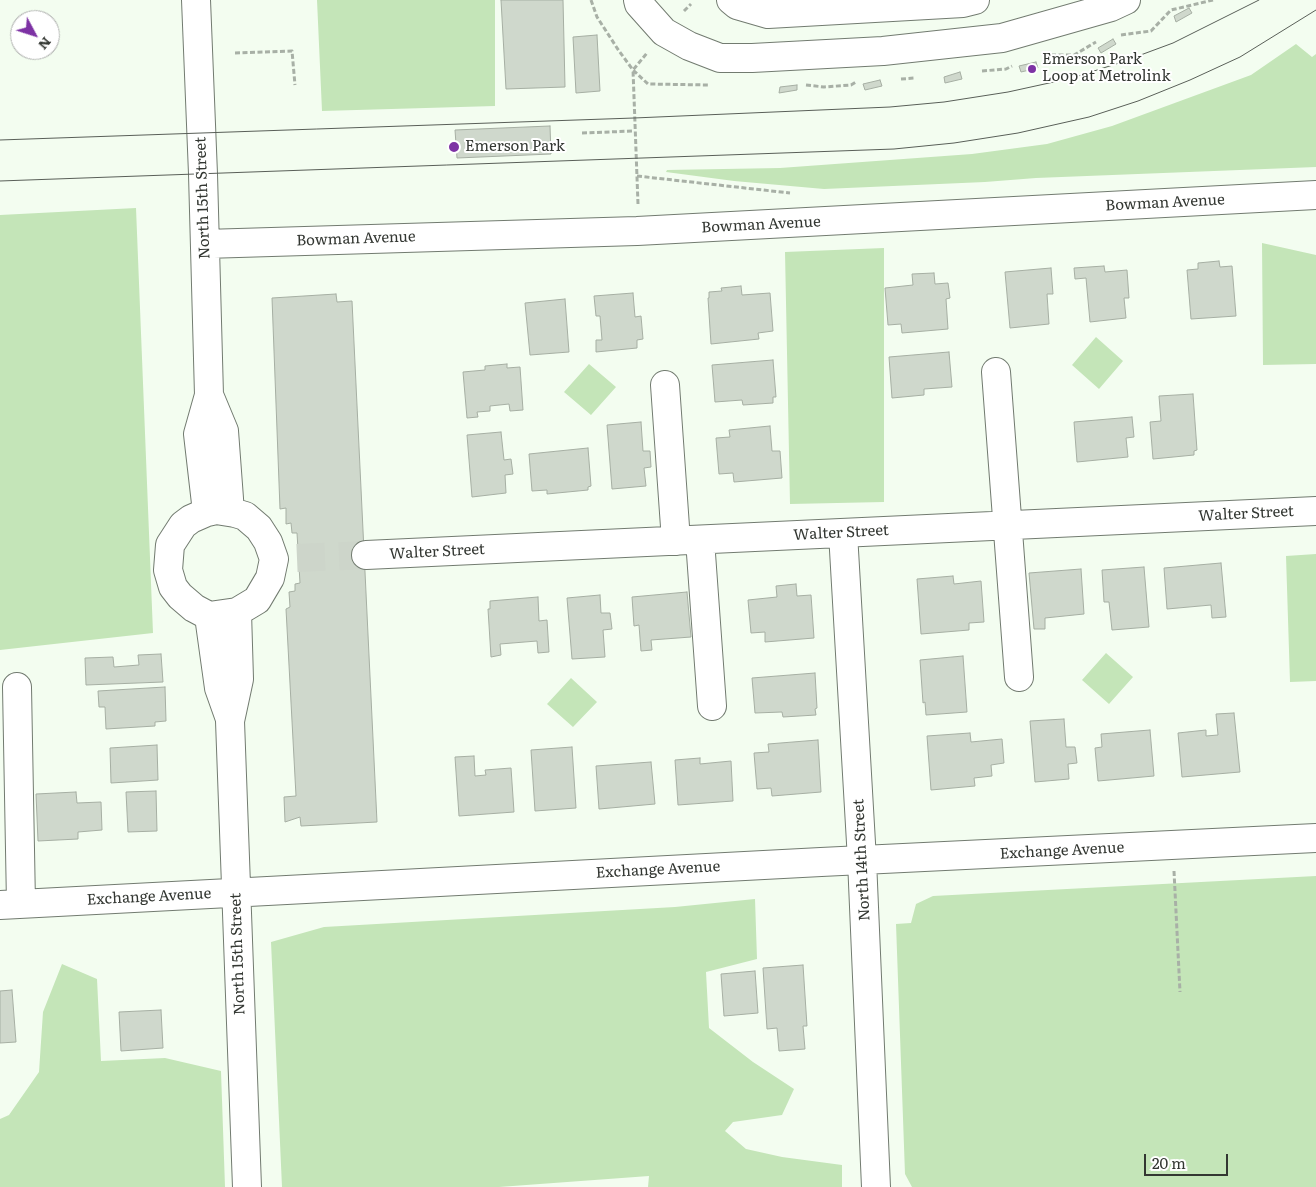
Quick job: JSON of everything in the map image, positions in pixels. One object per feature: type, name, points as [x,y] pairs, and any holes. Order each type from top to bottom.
[{"type":"street","name":"North 15th Street","points":[[196,0],[209,395],[198,434],[219,512]]},
{"type":"street","points":[[638,0],[639,4],[664,32],[690,46],[720,58],[752,58],[884,50],[1002,38],[1111,7],[1126,0]]},
{"type":"street","points":[[731,0],[737,5],[768,14],[963,3],[975,0]]},
{"type":"street","name":"Bowman Avenue","points":[[205,244],[637,232],[1316,195]]},
{"type":"street","points":[[996,372],[1019,677]]},
{"type":"street","points":[[665,385],[712,706]]},
{"type":"street","name":"Walter Street","points":[[366,555],[1316,511]]},
{"type":"street","points":[[219,512],[245,516],[259,528],[268,542],[285,559],[270,578],[257,600],[236,612],[209,616],[194,608],[173,587],[168,570],[170,545],[184,525],[191,519],[219,512]]},
{"type":"street","name":"North 14th Street","points":[[843,533],[862,860],[876,1187]]},
{"type":"street","name":"North 15th Street","points":[[236,612],[239,679],[230,721],[247,1187]]},
{"type":"street","name":"North 15th Street","points":[[209,616],[219,688],[230,721]]},
{"type":"street","points":[[11,905],[17,687]]},
{"type":"street","name":"Exchange Avenue","points":[[11,905],[1316,838]]},
{"type":"path","points":[[591,0],[597,17],[633,70],[638,209]]},
{"type":"path","points":[[633,70],[690,4]]},
{"type":"path","points":[[235,53],[292,51],[295,85]]},
{"type":"path","points":[[582,133],[634,131]]},
{"type":"path","points":[[637,176],[799,194]]},
{"type":"path","points":[[1173,846],[1180,992]]},
{"type":"green space","points":[[317,0],[495,0],[495,106],[322,111]]},
{"type":"green space","points":[[1296,44],[1312,57],[1316,54],[1316,167],[1036,178],[824,189],[734,181],[666,172],[667,170],[780,168],[972,154],[1047,144],[1112,126],[1251,75]]},
{"type":"green space","points":[[136,208],[153,633],[0,650],[0,215]]},
{"type":"green space","points":[[1262,243],[1316,255],[1316,364],[1263,365]]},
{"type":"green space","points":[[884,248],[884,502],[790,504],[785,252]]},
{"type":"green space","points":[[1096,337],[1123,361],[1099,389],[1072,365]]},
{"type":"green space","points":[[589,364],[616,387],[591,415],[564,392]]},
{"type":"green space","points":[[1316,554],[1316,681],[1290,682],[1286,556]]},
{"type":"green space","points":[[1106,653],[1133,677],[1109,704],[1082,680]]},
{"type":"green space","points":[[571,678],[597,702],[573,727],[547,704]]},
{"type":"green space","points":[[1316,876],[1316,1187],[912,1187],[905,1174],[896,924],[911,923],[916,904],[933,896]]},
{"type":"green space","points":[[755,899],[757,959],[706,972],[709,1028],[753,1062],[794,1089],[782,1115],[733,1122],[725,1131],[746,1149],[782,1157],[842,1165],[842,1187],[648,1187],[649,1176],[499,1187],[282,1187],[271,942],[324,927],[675,907]]},
{"type":"green space","points":[[62,964],[97,979],[101,1061],[165,1058],[221,1071],[225,1187],[0,1187],[0,1119],[9,1115],[39,1072],[43,1012]]},
{"type":"building","points":[[501,0],[563,0],[565,87],[506,89]]},
{"type":"building","points":[[1189,8],[1192,13],[1176,22],[1174,16]]},
{"type":"building","points":[[597,35],[600,91],[576,93],[573,37]]},
{"type":"building","points":[[1113,39],[1116,44],[1101,53],[1098,48]]},
{"type":"building","points":[[1036,62],[1038,68],[1021,72],[1019,66]]},
{"type":"building","points":[[960,72],[962,79],[945,83],[944,77]]},
{"type":"building","points":[[880,80],[882,86],[865,90],[863,84]]},
{"type":"building","points":[[797,85],[797,90],[779,93],[780,87]]},
{"type":"building","points":[[550,126],[551,154],[457,158],[455,130]]},
{"type":"building","points":[[1219,261],[1220,267],[1232,266],[1236,316],[1191,319],[1187,270],[1198,269],[1198,263]]},
{"type":"building","points":[[1104,266],[1105,272],[1127,270],[1129,298],[1124,298],[1126,318],[1090,322],[1086,278],[1075,279],[1074,268]]},
{"type":"building","points":[[1051,268],[1053,294],[1047,294],[1049,324],[1010,328],[1005,272]]},
{"type":"building","points":[[934,273],[935,284],[948,283],[950,298],[946,299],[948,329],[902,333],[901,324],[888,325],[885,288],[913,285],[912,274]]},
{"type":"building","points":[[741,286],[742,295],[770,293],[773,331],[758,333],[759,339],[711,344],[709,292],[722,291],[721,288]]},
{"type":"building","points":[[633,293],[635,317],[641,316],[643,339],[637,340],[637,348],[596,352],[596,340],[602,340],[600,316],[596,316],[594,296]]},
{"type":"building","points":[[336,294],[337,302],[352,301],[377,822],[301,826],[300,817],[285,822],[284,797],[296,796],[286,609],[290,607],[289,592],[295,591],[295,584],[300,583],[297,533],[292,533],[291,523],[286,524],[286,508],[280,509],[272,298]]},
{"type":"building","points":[[565,299],[569,352],[530,355],[525,303]]},
{"type":"building","points":[[949,352],[952,387],[924,389],[924,395],[892,398],[889,357]]},
{"type":"building","points":[[773,360],[776,397],[773,397],[773,403],[743,405],[742,400],[715,402],[712,365]]},
{"type":"building","points":[[507,364],[507,368],[520,367],[523,410],[510,411],[509,404],[490,406],[490,411],[477,412],[478,417],[467,418],[463,372],[485,370],[485,366]]},
{"type":"building","points":[[1193,394],[1197,450],[1194,451],[1194,455],[1153,459],[1150,422],[1161,421],[1159,396]]},
{"type":"building","points":[[1132,417],[1134,437],[1126,438],[1128,457],[1077,462],[1074,422]]},
{"type":"building","points":[[641,422],[643,451],[650,451],[651,467],[644,468],[646,486],[612,489],[607,425]]},
{"type":"building","points":[[770,426],[772,451],[780,451],[782,478],[734,482],[733,473],[719,474],[716,438],[730,437],[729,430]]},
{"type":"building","points":[[501,432],[504,460],[511,459],[513,474],[505,475],[506,493],[472,497],[467,435]]},
{"type":"building","points":[[588,448],[591,486],[588,487],[588,490],[547,494],[547,490],[532,491],[529,454]]},
{"type":"building","points":[[1221,563],[1226,617],[1212,618],[1211,605],[1167,609],[1164,568]]},
{"type":"building","points":[[1144,567],[1149,627],[1112,630],[1109,602],[1104,602],[1102,570]]},
{"type":"building","points":[[1081,569],[1084,614],[1045,618],[1045,629],[1034,629],[1029,573]]},
{"type":"building","points":[[953,576],[954,584],[981,581],[984,622],[969,623],[969,630],[921,634],[917,579]]},
{"type":"building","points":[[796,584],[797,596],[811,595],[814,638],[765,642],[765,632],[751,633],[748,600],[777,597],[776,586]]},
{"type":"building","points":[[687,592],[691,637],[651,640],[652,650],[641,651],[639,625],[634,626],[632,597]]},
{"type":"building","points":[[600,595],[601,613],[610,613],[612,629],[603,630],[605,657],[572,659],[567,598]]},
{"type":"building","points":[[538,597],[539,621],[547,620],[549,652],[538,653],[537,641],[500,644],[501,655],[491,657],[488,609],[490,609],[490,601]]},
{"type":"building","points":[[161,654],[163,682],[86,685],[85,658],[113,657],[114,667],[139,665],[138,655]]},
{"type":"building","points":[[963,656],[967,712],[926,715],[925,702],[923,703],[920,660]]},
{"type":"building","points":[[815,673],[816,715],[783,717],[782,712],[755,713],[752,678]]},
{"type":"building","points":[[165,687],[166,721],[155,722],[155,726],[106,729],[105,707],[99,707],[98,691]]},
{"type":"building","points":[[1234,713],[1240,772],[1182,777],[1178,733],[1206,730],[1206,736],[1218,735],[1216,714]]},
{"type":"building","points":[[1064,719],[1066,747],[1075,747],[1077,763],[1068,764],[1069,779],[1035,782],[1030,721]]},
{"type":"building","points":[[1150,730],[1154,776],[1098,781],[1095,748],[1102,747],[1101,734]]},
{"type":"building","points":[[970,733],[971,742],[1002,739],[1004,763],[991,765],[992,776],[974,778],[975,786],[931,790],[927,736]]},
{"type":"building","points":[[818,740],[821,792],[772,796],[771,788],[757,789],[754,753],[769,752],[768,744]]},
{"type":"building","points":[[157,745],[158,780],[111,783],[110,748]]},
{"type":"building","points":[[572,747],[576,808],[535,811],[531,750]]},
{"type":"building","points":[[474,756],[475,776],[486,775],[485,770],[511,768],[514,812],[459,816],[455,757]]},
{"type":"building","points":[[700,758],[700,764],[731,761],[733,801],[678,805],[675,760]]},
{"type":"building","points":[[651,762],[655,804],[599,809],[596,766]]},
{"type":"building","points":[[156,791],[157,831],[128,832],[126,792]]},
{"type":"building","points":[[76,792],[77,803],[101,802],[102,830],[78,832],[78,839],[38,841],[36,794]]},
{"type":"building","points":[[803,965],[807,1026],[803,1026],[805,1049],[779,1051],[777,1028],[767,1029],[763,968]]},
{"type":"building","points":[[755,971],[758,1013],[724,1016],[721,974]]},
{"type":"building","points":[[12,990],[16,1042],[0,1043],[0,991]]},
{"type":"building","points":[[161,1010],[163,1048],[121,1051],[119,1012]]},
{"type":"tunnel","points":[[297,558],[366,555]]},
{"type":"tram line","points":[[0,140],[634,118],[890,107],[944,102],[1008,92],[1072,78],[1119,63],[1173,43],[1259,0]]},
{"type":"tram line","points":[[0,181],[894,149],[954,143],[1018,133],[1089,117],[1138,101],[1240,57],[1316,10]]},
{"type":"place","name":"Emerson Park Loop at Metrolink","points":[[1032,69]]},
{"type":"place","name":"Emerson Park","points":[[454,147]]}]
